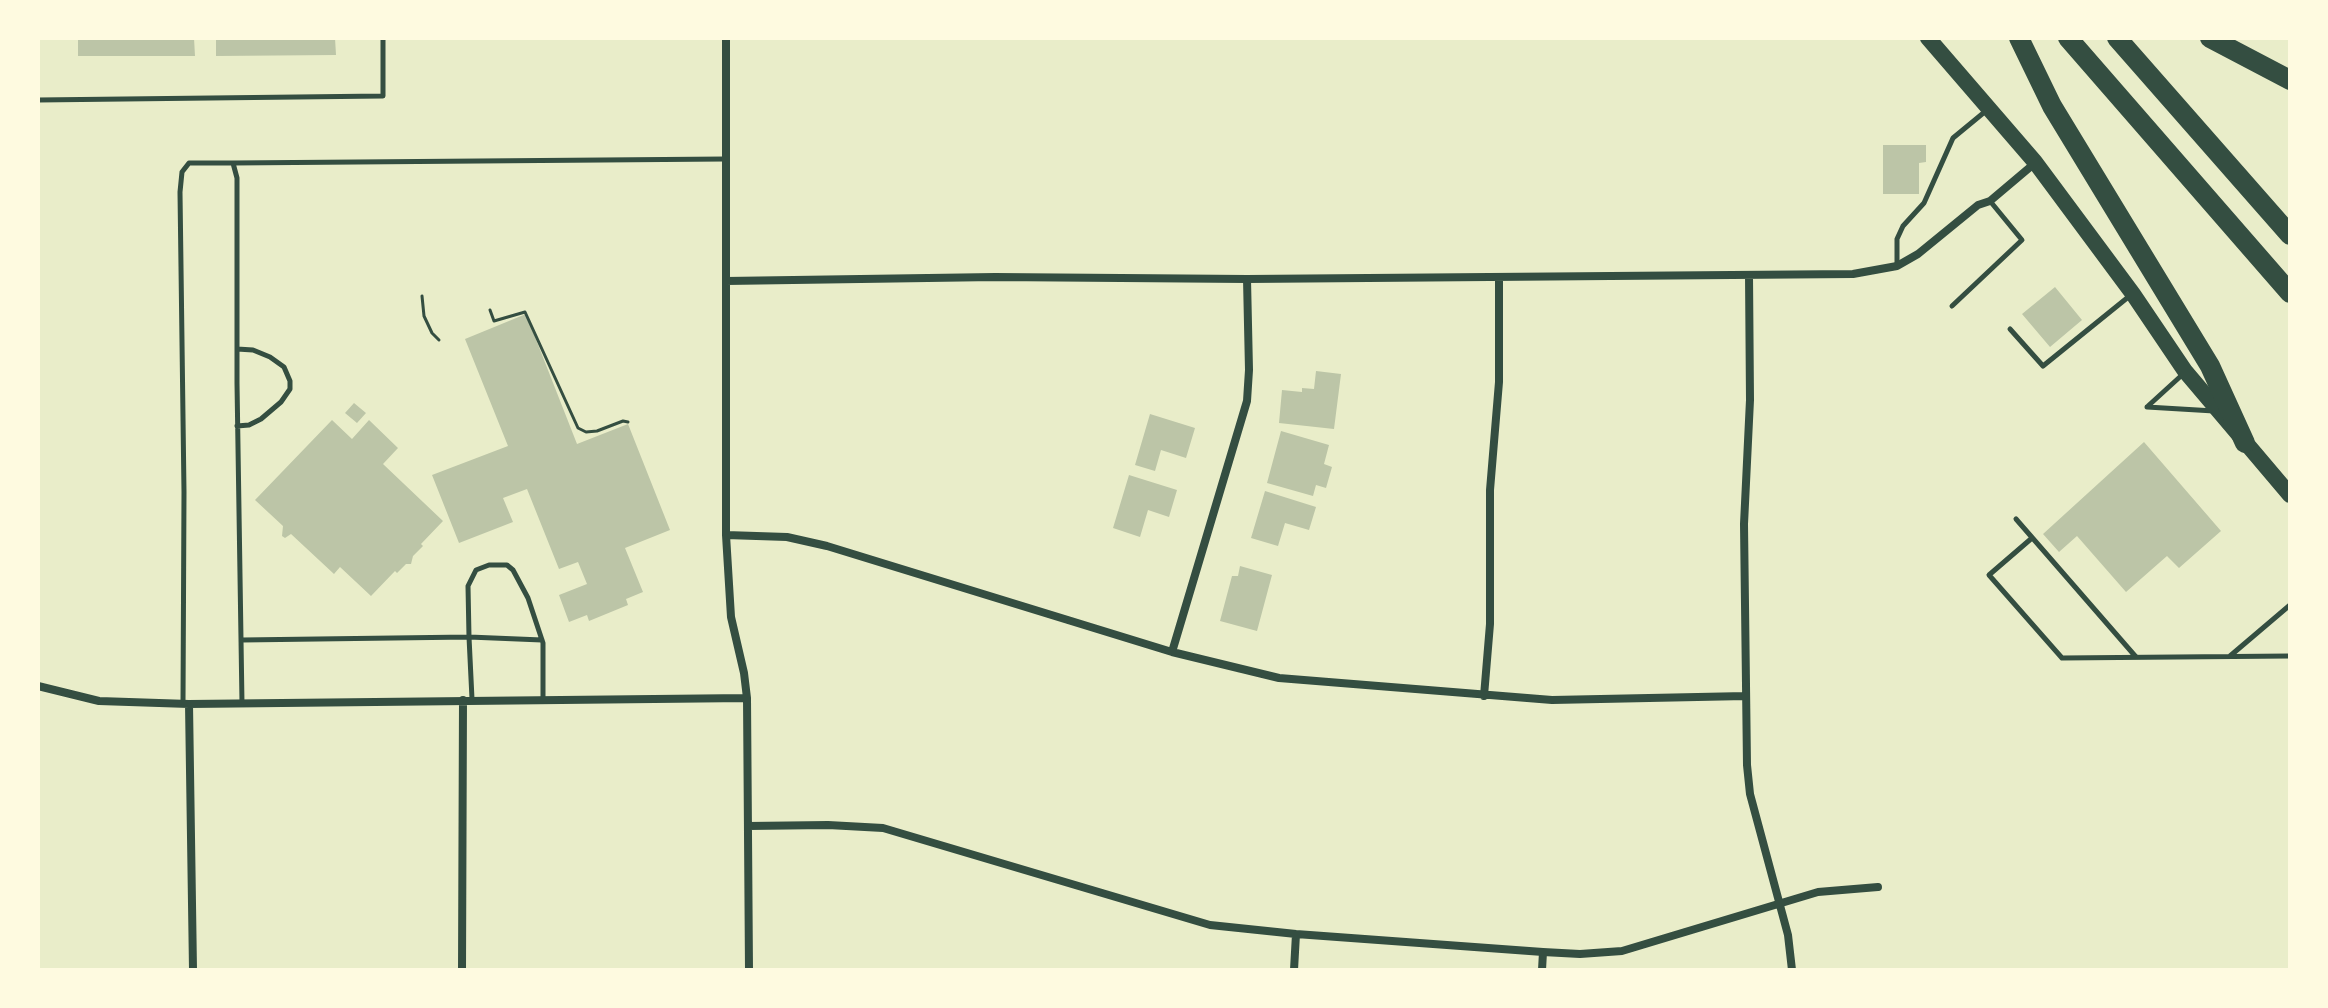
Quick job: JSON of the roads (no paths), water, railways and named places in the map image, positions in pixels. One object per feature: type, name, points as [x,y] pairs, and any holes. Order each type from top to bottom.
[{"type":"highway","points":[[2019,38],[2052,106],[2210,366],[2245,443]]},
{"type":"highway","points":[[2068,38],[2290,293]]},
{"type":"highway","points":[[2117,38],[2290,235]]},
{"type":"highway","points":[[2210,38],[2290,80]]},
{"type":"main road","points":[[1928,38],[2035,162],[2133,294],[2185,371],[2290,495]]},
{"type":"street","points":[[726,38],[726,535],[731,617],[747,698],[749,970]]},
{"type":"street","points":[[726,281],[1853,274],[1897,266],[1934,242],[1978,205],[1990,201],[2035,162]]},
{"type":"street","points":[[1749,275],[1750,400],[1744,524],[1747,765],[1750,794],[1788,935],[1792,970]]},
{"type":"street","points":[[1484,696],[1490,624],[1490,490],[1499,382],[1499,277]]},
{"type":"street","points":[[1172,652],[1247,401],[1247,279]]},
{"type":"street","points":[[726,535],[787,537],[827,546],[1172,652],[1279,678],[1552,700],[1746,696]]},
{"type":"street","points":[[38,686],[99,701],[186,704],[747,698]]},
{"type":"street","points":[[462,970],[467,699]]},
{"type":"street","points":[[186,704],[193,970]]},
{"type":"street","points":[[748,826],[883,828],[1210,925],[1543,952],[1591,954],[1622,951],[1818,892],[1878,887]]},
{"type":"street","points":[[1294,970],[1296,934]]},
{"type":"street","points":[[1542,970],[1543,952]]},
{"type":"lane","points":[[38,100],[383,96],[383,38]]},
{"type":"lane","points":[[1897,266],[1897,239],[1903,226],[1924,203],[1953,138],[1989,108]]},
{"type":"lane","points":[[186,704],[180,192],[182,172],[189,163],[725,159]]},
{"type":"lane","points":[[233,163],[237,178],[242,703]]},
{"type":"lane","points":[[1952,306],[2022,240],[1990,201]]},
{"type":"lane","points":[[2010,329],[2043,366],[2133,294]]},
{"type":"lane","points":[[237,349],[253,350],[270,357],[284,367],[290,381],[290,389],[281,402],[261,419],[237,426]]},
{"type":"lane","points":[[2185,371],[2147,407],[2217,411]]},
{"type":"lane","points":[[2016,519],[2137,658]]},
{"type":"lane","points":[[2032,538],[1989,575],[2062,658],[2290,656]]},
{"type":"lane","points":[[467,699],[468,586],[476,570],[489,565],[507,565],[513,570],[528,598],[542,640],[543,699]]},
{"type":"lane","points":[[2228,657],[2290,605]]},
{"type":"lane","points":[[242,640],[448,637],[542,640]]}]
